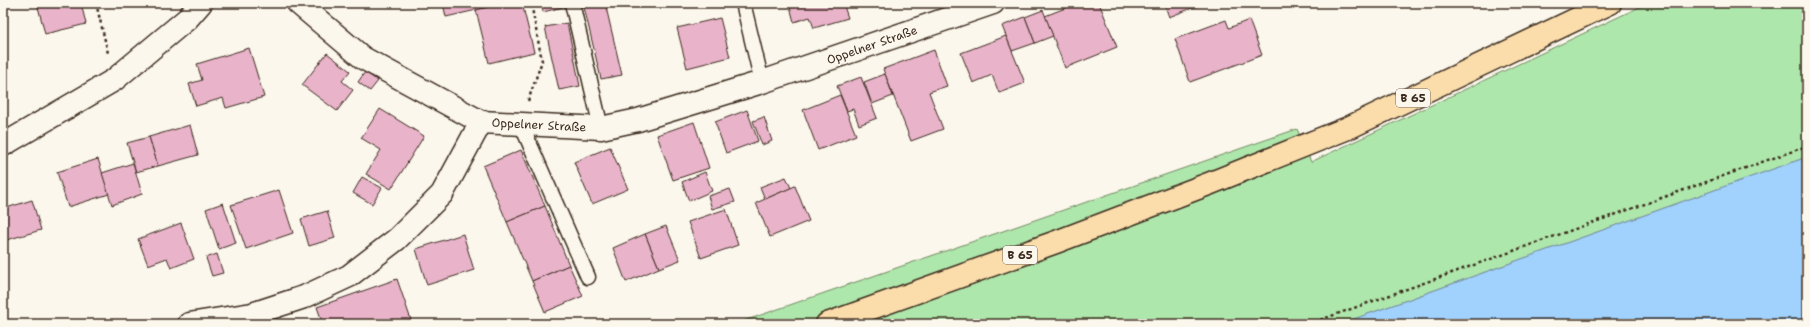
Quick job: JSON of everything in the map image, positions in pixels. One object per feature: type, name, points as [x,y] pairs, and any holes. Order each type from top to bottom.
[{"type":"main road","name":"B 65","points":[[827,324],[1056,242],[1204,186],[1348,128],[1610,3]]},
{"type":"street","points":[[3,145],[114,80],[187,19],[201,3]]},
{"type":"street","name":"Oppelner Straße","points":[[298,3],[363,58],[481,122],[601,128],[638,120],[762,82],[984,5]]},
{"type":"street","points":[[190,324],[252,314],[304,297],[349,276],[397,239],[442,194],[481,122]]},
{"type":"lane","points":[[572,3],[601,128]]},
{"type":"lane","points":[[743,3],[762,82]]},
{"type":"lane","points":[[521,124],[588,277]]},
{"type":"path","points":[[96,3],[114,80]]},
{"type":"path","points":[[521,124],[542,61],[531,3]]},
{"type":"path","points":[[1309,324],[1807,146]]},
{"type":"green space","points":[[1648,3],[1807,3],[1807,157],[1340,324],[735,324],[1297,129],[1311,162]]},
{"type":"water","points":[[1807,157],[1807,324],[1340,324]]},
{"type":"building","points":[[37,3],[81,3],[86,24],[45,34]]},
{"type":"building","points":[[443,3],[493,3],[494,6],[446,17]]},
{"type":"building","points":[[504,3],[522,3],[534,52],[489,63],[476,10]]},
{"type":"building","points":[[541,3],[562,3],[563,7],[543,12]]},
{"type":"building","points":[[583,3],[605,3],[622,75],[601,79]]},
{"type":"building","points":[[789,3],[843,3],[848,18],[814,28],[810,17],[794,22]]},
{"type":"building","points":[[1078,3],[1099,3],[1117,47],[1065,68],[1045,16]]},
{"type":"building","points":[[1164,3],[1205,3],[1169,17]]},
{"type":"building","points":[[1043,10],[1053,36],[1035,43],[1025,17]]},
{"type":"building","points":[[1025,17],[1035,43],[1012,51],[1002,26]]},
{"type":"building","points":[[720,18],[730,57],[687,68],[677,28]]},
{"type":"building","points":[[1226,20],[1229,28],[1249,20],[1262,55],[1190,82],[1175,39]]},
{"type":"building","points":[[567,23],[580,86],[559,90],[545,27]]},
{"type":"building","points":[[1006,36],[1025,83],[999,93],[992,75],[973,83],[961,53]]},
{"type":"building","points":[[249,48],[264,97],[226,108],[223,98],[196,106],[189,84],[202,80],[197,64]]},
{"type":"building","points":[[934,50],[947,86],[929,92],[943,129],[911,141],[883,69]]},
{"type":"building","points":[[327,53],[350,71],[342,81],[353,90],[337,111],[302,85]]},
{"type":"building","points":[[365,72],[378,81],[370,91],[358,82]]},
{"type":"building","points":[[885,74],[893,96],[872,104],[864,82]]},
{"type":"building","points":[[861,77],[877,118],[859,125],[853,109],[847,111],[837,86]]},
{"type":"building","points":[[840,95],[856,135],[818,150],[803,110]]},
{"type":"building","points":[[380,109],[424,136],[391,189],[366,174],[381,150],[361,138]]},
{"type":"building","points":[[747,110],[758,141],[726,153],[715,122]]},
{"type":"building","points":[[764,117],[772,141],[762,145],[753,121]]},
{"type":"building","points":[[694,122],[709,168],[673,180],[657,135]]},
{"type":"building","points":[[190,125],[198,155],[158,166],[149,137]]},
{"type":"building","points":[[149,137],[158,166],[136,172],[127,143]]},
{"type":"building","points":[[610,147],[628,189],[592,204],[574,162]]},
{"type":"building","points":[[521,150],[545,206],[507,222],[483,166]]},
{"type":"building","points":[[98,159],[109,194],[68,207],[57,172]]},
{"type":"building","points":[[133,163],[142,194],[112,205],[102,173]]},
{"type":"building","points":[[705,172],[712,191],[689,201],[682,182]]},
{"type":"building","points":[[362,177],[382,188],[372,204],[353,193]]},
{"type":"building","points":[[786,177],[791,188],[765,199],[760,187]]},
{"type":"building","points":[[795,186],[809,221],[770,237],[756,203]]},
{"type":"building","points":[[730,189],[735,202],[712,209],[708,196]]},
{"type":"building","points":[[279,190],[293,233],[246,249],[231,205]]},
{"type":"building","points":[[32,200],[41,230],[3,241],[3,209]]},
{"type":"building","points":[[223,203],[236,243],[219,249],[206,209]]},
{"type":"building","points":[[545,206],[569,265],[532,281],[507,222]]},
{"type":"building","points":[[726,209],[738,245],[701,258],[688,222]]},
{"type":"building","points":[[327,211],[335,238],[309,246],[301,219]]},
{"type":"building","points":[[181,223],[194,259],[171,268],[167,258],[148,265],[138,239]]},
{"type":"building","points":[[666,226],[680,260],[659,268],[645,234]]},
{"type":"building","points":[[463,234],[474,270],[427,285],[416,249]]},
{"type":"building","points":[[645,234],[659,268],[626,282],[613,248]]},
{"type":"building","points":[[217,254],[223,273],[212,276],[206,258]]},
{"type":"building","points":[[569,265],[583,296],[545,312],[532,281]]},
{"type":"building","points":[[397,279],[411,320],[400,324],[323,324],[317,307]]}]
